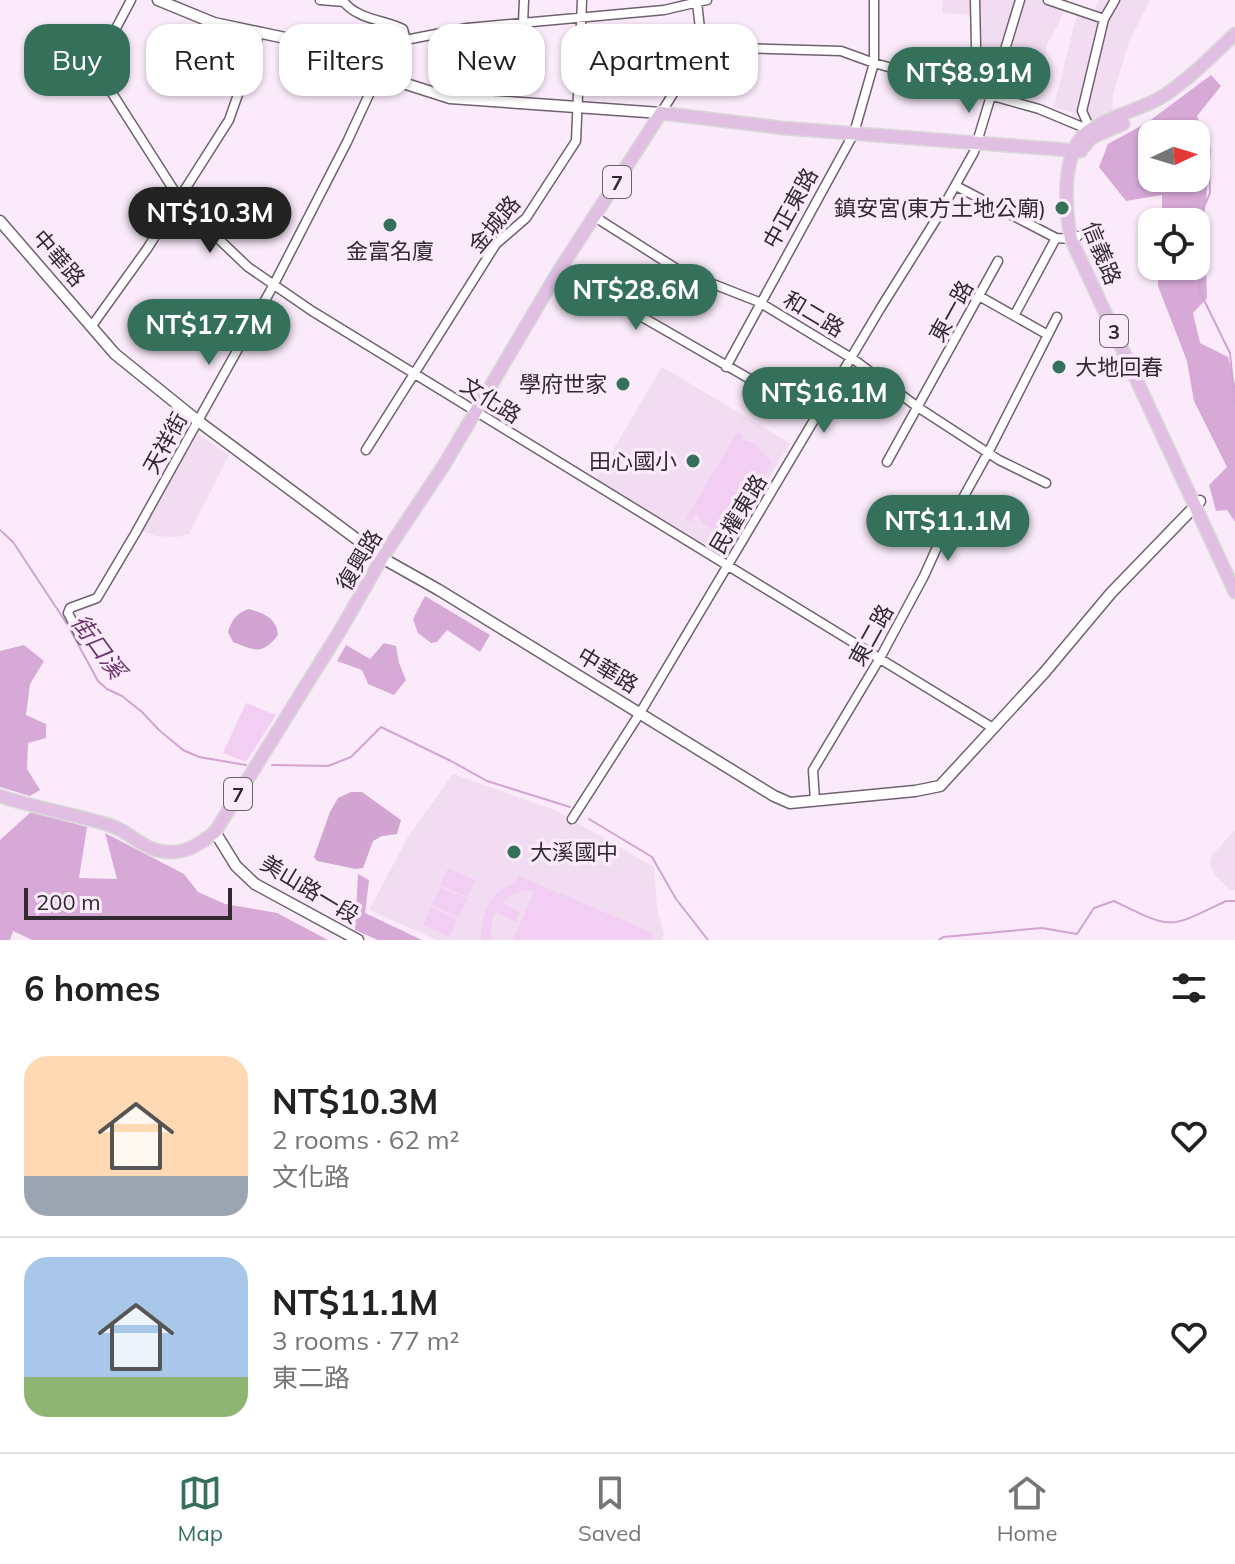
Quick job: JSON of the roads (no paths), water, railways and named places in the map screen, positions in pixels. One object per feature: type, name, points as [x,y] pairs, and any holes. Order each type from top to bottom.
[{"type":"main road","points":[[661,113],[741,124],[1078,151],[1094,132],[1165,95],[1235,34]]},
{"type":"main road","points":[[1094,132],[1149,112],[1201,73],[1235,42]]},
{"type":"main road","name":"復興路","points":[[0,796],[113,826],[153,851],[174,853],[195,848],[215,832],[326,655],[382,558],[475,413],[555,277],[661,113]]},
{"type":"main road","name":"信義路","points":[[1078,151],[1069,165],[1066,194],[1075,237],[1235,592]]},
{"type":"main road","name":"信義路","points":[[1197,503],[1235,574]]},
{"type":"street","name":"文化路","points":[[131,0],[104,51],[112,93],[184,206],[231,254],[273,286],[475,413],[993,728]]},
{"type":"street","points":[[158,0],[219,24]]},
{"type":"street","points":[[320,0],[344,2],[351,10],[392,24]]},
{"type":"street","points":[[523,23],[524,0]]},
{"type":"street","name":"金城路","points":[[366,450],[496,244],[526,218],[576,141],[582,0]]},
{"type":"street","points":[[412,39],[467,28],[664,10],[707,0]]},
{"type":"street","name":"中正東路","points":[[726,367],[854,133],[874,63],[874,0]]},
{"type":"street","points":[[975,0],[977,92]]},
{"type":"street","name":"民權東路","points":[[572,819],[640,713],[956,186],[978,142],[1020,0]]},
{"type":"street","points":[[1048,0],[1104,19]]},
{"type":"street","points":[[1094,132],[1082,111],[1104,19],[1115,0]]},
{"type":"street","points":[[695,1],[698,24]]},
{"type":"street","points":[[758,49],[841,51],[1039,109],[1094,132]]},
{"type":"street","points":[[412,86],[450,98],[661,113],[672,96]]},
{"type":"street","points":[[91,327],[195,175],[231,114],[237,96]]},
{"type":"street","name":"天祥街","points":[[82,640],[68,613],[70,608],[97,598],[273,286],[369,96]]},
{"type":"street","points":[[956,186],[1056,238],[1075,237]]},
{"type":"street","name":"和二路","points":[[595,217],[680,271],[759,302],[853,359],[919,408],[1016,469],[1046,483]]},
{"type":"street","name":"中華路","points":[[0,221],[115,354],[198,421],[382,558],[790,803],[940,786],[1111,593],[1197,503]]},
{"type":"street","points":[[1014,316],[1056,238]]},
{"type":"street","name":"東一路","points":[[887,462],[998,261]]},
{"type":"street","points":[[979,296],[1048,335]]},
{"type":"street","points":[[616,302],[816,417]]},
{"type":"street","name":"東二路","points":[[815,801],[813,770],[880,658],[1057,317]]},
{"type":"street","name":"美山路一段","points":[[215,832],[236,866],[255,884],[358,940]]},
{"type":"waterway","points":[[1203,208],[1210,192]]},
{"type":"waterway","points":[[1199,280],[1200,292],[1230,353],[1235,406]]},
{"type":"waterway","name":"街口溪","points":[[0,530],[13,542],[67,624],[98,681],[142,712],[183,750],[199,757],[246,765]]},
{"type":"waterway","name":"街口溪","points":[[272,765],[328,766],[351,757],[381,727],[487,781],[570,807]]},
{"type":"waterway","name":"街口溪","points":[[589,819],[652,857],[676,899],[708,940]]},
{"type":"waterway","name":"街口溪","points":[[939,940],[943,937],[1042,928],[1077,934],[1094,908],[1114,901],[1148,917],[1170,922],[1192,917],[1226,901],[1235,901]]},
{"type":"place","name":"鎮安宮(東方土地公廟)","points":[[1062,208]]},
{"type":"place","name":"金富名廈","points":[[390,225]]},
{"type":"place","name":"大地回春","points":[[1059,367]]},
{"type":"place","name":"學府世家","points":[[623,384]]},
{"type":"place","name":"田心國小","points":[[693,461]]},
{"type":"place","name":"大溪國中","points":[[514,852]]}]
